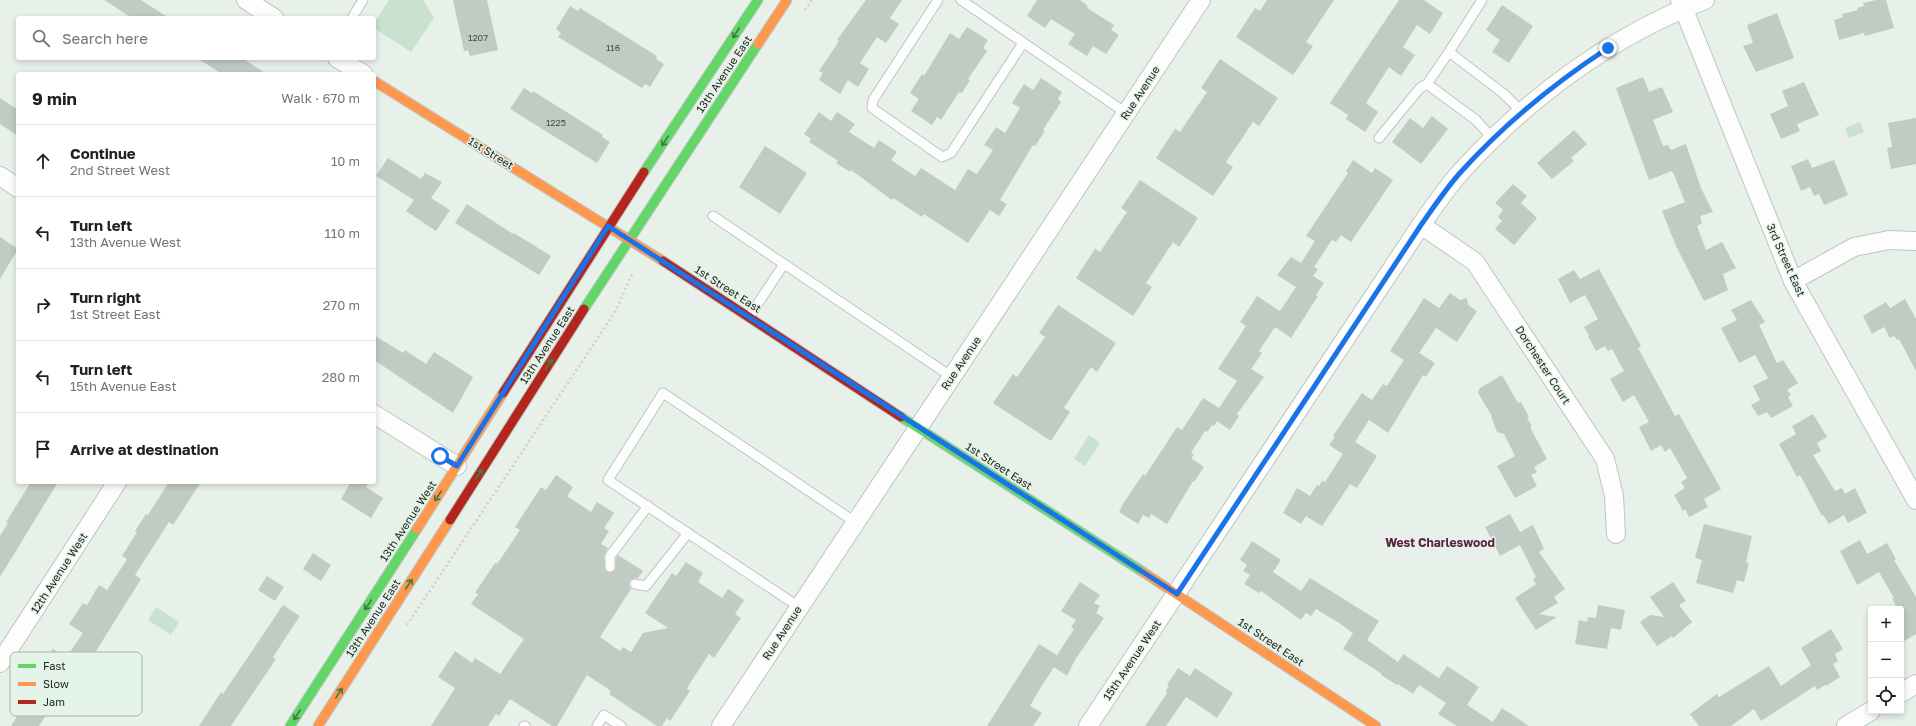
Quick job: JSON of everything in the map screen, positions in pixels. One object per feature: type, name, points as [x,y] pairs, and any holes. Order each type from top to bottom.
[{"type":"main road","name":"13th Avenue East","points":[[608,226],[758,0]]},
{"type":"main road","name":"13th Avenue East","points":[[318,726],[629,239],[787,0]]},
{"type":"main road","name":"1st Street","points":[[376,82],[608,226]]},
{"type":"main road","name":"1st Street East","points":[[608,226],[918,428],[1177,594],[1376,726]]},
{"type":"main road","name":"13th Avenue West","points":[[290,726],[457,466],[608,226]]},
{"type":"street","points":[[246,0],[271,16]]},
{"type":"street","name":"Rue Avenue","points":[[721,726],[1201,0]]},
{"type":"street","name":"15th Avenue West","points":[[1088,726],[1421,225],[1458,175],[1522,112],[1572,71],[1682,4],[1705,0]]},
{"type":"street","name":"3rd Street East","points":[[1682,4],[1793,281],[1916,500]]},
{"type":"street","points":[[340,60],[360,72]]},
{"type":"street","points":[[0,176],[16,187]]},
{"type":"street","name":"Dorchester Court","points":[[1421,225],[1475,262],[1604,459],[1614,496],[1616,534]]},
{"type":"street","points":[[1793,281],[1854,246],[1889,240],[1916,241]]},
{"type":"street","points":[[376,415],[457,466]]},
{"type":"street","name":"12th Avenue West","points":[[0,663],[116,484]]},
{"type":"street","points":[[1904,691],[1916,684]]},
{"type":"street","points":[[1846,726],[1868,713]]},
{"type":"lane","points":[[353,16],[363,0]]},
{"type":"lane","points":[[938,0],[873,100],[872,108],[942,157],[951,154],[1023,43]]},
{"type":"lane","points":[[960,0],[1126,113]]},
{"type":"lane","points":[[1379,138],[1420,88],[1427,84],[1482,0]]},
{"type":"lane","points":[[1449,52],[1504,94],[1522,112]]},
{"type":"lane","points":[[1427,84],[1476,120],[1493,140]]},
{"type":"lane","points":[[713,216],[952,376]]},
{"type":"lane","points":[[749,317],[784,264]]},
{"type":"lane","points":[[799,607],[608,480],[664,393],[855,522]]},
{"type":"lane","points":[[610,567],[610,556],[648,506]]},
{"type":"lane","points":[[635,584],[646,586],[688,533]]},
{"type":"lane","points":[[597,726],[604,715],[621,726]]},
{"type":"path","points":[[407,626],[615,312],[633,272]]},
{"type":"green space","points":[[389,0],[423,0],[434,18],[411,52],[376,29],[376,20]]},
{"type":"green space","points":[[1860,122],[1864,132],[1849,138],[1845,128]]},
{"type":"green space","points":[[1089,435],[1100,443],[1085,466],[1074,459]]},
{"type":"green space","points":[[156,607],[179,622],[171,635],[148,620]]},
{"type":"building","points":[[104,0],[141,0],[166,16],[129,16]]},
{"type":"building","points":[[453,0],[487,0],[498,50],[470,56],[468,50],[464,51]]},
{"type":"building","points":[[866,0],[902,0],[890,18],[899,24],[886,43],[877,37],[860,63],[869,69],[858,87],[848,80],[840,94],[819,80],[823,73],[819,71],[839,41],[837,40]]},
{"type":"building","points":[[1037,0],[1080,0],[1088,6],[1087,8],[1114,25],[1111,30],[1119,35],[1106,54],[1093,46],[1087,56],[1068,44],[1075,34],[1051,19],[1045,28],[1027,16]]},
{"type":"building","points":[[1267,0],[1334,0],[1306,42],[1313,46],[1293,75],[1236,37],[1255,8],[1260,11]]},
{"type":"building","points":[[1399,0],[1424,0],[1443,13],[1430,34],[1417,25],[1403,47],[1415,55],[1401,76],[1389,67],[1366,103],[1378,112],[1365,132],[1346,119],[1348,115],[1330,103]]},
{"type":"building","points":[[1876,0],[1886,0],[1894,28],[1865,36],[1864,33],[1839,40],[1834,20],[1843,17],[1842,14],[1858,10],[1857,8],[1864,6],[1863,3]]},
{"type":"building","points":[[1502,5],[1533,26],[1509,63],[1492,52],[1500,40],[1486,30]]},
{"type":"building","points":[[570,6],[578,11],[580,8],[657,56],[656,59],[664,64],[650,87],[645,84],[642,88],[558,37],[561,33],[556,29]]},
{"type":"building","points":[[1777,13],[1794,58],[1756,72],[1743,46],[1753,43],[1747,25]]},
{"type":"building","points":[[967,27],[988,40],[983,48],[987,51],[968,79],[970,80],[962,93],[959,92],[941,120],[937,117],[932,125],[911,111],[919,99],[910,93],[922,74],[924,76],[950,33],[959,39]]},
{"type":"building","points":[[1220,59],[1278,98],[1259,126],[1253,122],[1226,162],[1233,167],[1213,196],[1156,158],[1175,129],[1180,132],[1207,92],[1201,88]]},
{"type":"building","points":[[200,60],[245,60],[264,72],[219,72]]},
{"type":"building","points":[[1643,77],[1649,92],[1662,87],[1673,112],[1653,120],[1663,146],[1668,145],[1671,150],[1686,144],[1701,188],[1713,212],[1700,216],[1702,223],[1697,226],[1706,250],[1722,242],[1736,268],[1723,274],[1728,290],[1704,301],[1676,246],[1662,211],[1685,202],[1675,177],[1672,171],[1649,180],[1616,88]]},
{"type":"building","points":[[1041,78],[1062,92],[1058,99],[1061,102],[1043,130],[1045,131],[1035,146],[1033,145],[1000,200],[1007,204],[999,216],[990,210],[968,243],[924,214],[922,217],[893,198],[892,200],[851,170],[850,172],[836,163],[838,161],[809,142],[811,139],[804,134],[819,112],[831,121],[837,112],[855,124],[849,132],[874,148],[879,140],[897,152],[891,160],[915,176],[921,168],[955,190],[968,169],[977,174],[993,150],[984,145],[996,127],[1005,133],[1020,108],[1012,103],[1024,84],[1033,90]]},
{"type":"building","points":[[1804,82],[1819,115],[1797,124],[1800,131],[1781,139],[1770,114],[1788,106],[1782,91]]},
{"type":"building","points":[[524,88],[532,93],[533,91],[603,135],[602,137],[610,142],[597,163],[510,109]]},
{"type":"building","points":[[0,98],[16,109],[16,135],[0,124]]},
{"type":"building","points":[[1432,116],[1448,129],[1421,164],[1392,142],[1410,118],[1423,128]]},
{"type":"building","points":[[1916,118],[1916,164],[1891,169],[1887,148],[1892,147],[1888,123]]},
{"type":"building","points":[[1574,130],[1587,144],[1571,158],[1574,161],[1552,179],[1537,163]]},
{"type":"building","points":[[765,146],[807,173],[780,214],[739,187]]},
{"type":"building","points":[[388,158],[421,179],[425,173],[442,182],[431,198],[450,210],[436,231],[406,211],[414,200],[376,176]]},
{"type":"building","points":[[1808,159],[1812,168],[1834,160],[1848,195],[1824,205],[1819,194],[1814,196],[1810,187],[1801,191],[1791,166]]},
{"type":"building","points":[[1353,160],[1372,173],[1375,168],[1393,180],[1351,242],[1341,235],[1336,242],[1332,240],[1314,267],[1318,269],[1313,276],[1324,283],[1316,295],[1318,296],[1291,338],[1275,327],[1259,351],[1262,353],[1251,369],[1264,377],[1237,414],[1239,416],[1230,430],[1217,421],[1207,432],[1205,431],[1191,453],[1194,455],[1191,458],[1204,467],[1194,482],[1193,481],[1167,524],[1151,514],[1149,518],[1143,515],[1138,524],[1119,512],[1123,504],[1143,474],[1145,476],[1177,427],[1182,430],[1203,398],[1219,408],[1237,381],[1218,369],[1246,326],[1240,322],[1257,296],[1280,311],[1296,287],[1277,275],[1291,257],[1301,263],[1315,241],[1306,236],[1348,173],[1346,171]]},
{"type":"building","points":[[1140,180],[1198,218],[1179,247],[1173,242],[1146,283],[1152,287],[1133,316],[1076,278],[1095,249],[1100,252],[1127,212],[1121,208]]},
{"type":"building","points":[[1513,184],[1527,196],[1521,203],[1537,218],[1514,245],[1495,229],[1502,221],[1498,217],[1503,210],[1495,203]]},
{"type":"building","points":[[467,204],[513,234],[514,233],[551,256],[539,275],[455,223]]},
{"type":"building","points":[[0,237],[16,248],[16,252],[0,279]]},
{"type":"building","points":[[1599,269],[1641,346],[1638,348],[1675,416],[1679,414],[1721,489],[1704,499],[1708,507],[1689,517],[1685,509],[1683,511],[1674,495],[1685,488],[1681,482],[1687,478],[1670,448],[1665,452],[1661,445],[1651,451],[1639,427],[1649,422],[1634,395],[1623,402],[1610,379],[1624,371],[1612,349],[1608,351],[1605,346],[1596,351],[1584,327],[1598,319],[1585,295],[1570,303],[1558,279],[1574,270],[1580,279]]},
{"type":"building","points":[[1450,293],[1460,300],[1467,298],[1468,305],[1477,311],[1457,342],[1436,328],[1419,353],[1435,363],[1426,377],[1423,375],[1388,433],[1369,420],[1355,442],[1377,456],[1357,488],[1350,484],[1322,526],[1306,516],[1301,524],[1283,513],[1297,488],[1310,496],[1317,485],[1319,486],[1322,481],[1325,482],[1343,454],[1329,445],[1335,437],[1333,436],[1362,393],[1372,400],[1383,384],[1387,386],[1404,360],[1390,351],[1424,298],[1439,308]]},
{"type":"building","points":[[1905,299],[1916,319],[1916,371],[1899,339],[1897,340],[1894,336],[1890,338],[1884,327],[1872,334],[1863,316],[1886,302],[1890,308]]},
{"type":"building","points":[[1751,300],[1765,322],[1759,325],[1777,363],[1783,360],[1798,383],[1787,390],[1791,395],[1788,397],[1793,406],[1771,418],[1767,412],[1758,416],[1751,405],[1760,400],[1753,386],[1768,378],[1755,355],[1739,363],[1721,328],[1737,320],[1731,310]]},
{"type":"building","points":[[1058,305],[1116,343],[1097,372],[1091,367],[1077,388],[1064,408],[1070,412],[1051,441],[993,403],[1013,374],[1017,377],[1045,337],[1039,333]]},
{"type":"building","points":[[376,336],[403,353],[405,350],[426,364],[434,352],[473,377],[453,413],[376,361]]},
{"type":"building","points":[[1502,375],[1518,403],[1521,402],[1529,417],[1527,418],[1532,426],[1530,427],[1547,459],[1534,467],[1537,472],[1531,475],[1537,486],[1515,498],[1497,466],[1515,456],[1504,434],[1497,432],[1492,416],[1478,393],[1480,388]]},
{"type":"building","points":[[1813,414],[1827,437],[1817,443],[1821,451],[1813,455],[1835,491],[1842,488],[1845,494],[1855,488],[1867,513],[1848,523],[1844,515],[1829,524],[1823,515],[1822,516],[1800,475],[1797,477],[1779,444],[1796,434],[1792,426]]},
{"type":"building","points":[[556,475],[573,487],[567,496],[591,512],[597,502],[614,513],[604,528],[609,531],[601,544],[608,548],[604,556],[605,570],[610,573],[615,570],[616,558],[618,555],[643,571],[638,578],[630,580],[629,586],[631,589],[600,637],[620,651],[623,647],[631,652],[643,633],[668,628],[645,613],[672,573],[676,576],[686,562],[703,573],[698,582],[722,598],[728,589],[744,600],[735,614],[741,618],[714,658],[709,654],[687,688],[690,691],[670,721],[667,718],[662,726],[657,726],[609,694],[611,691],[587,675],[557,726],[552,726],[510,699],[499,716],[496,714],[488,726],[431,726],[455,688],[438,677],[455,651],[472,663],[475,658],[500,674],[524,639],[471,604],[478,594],[475,593],[520,530],[515,527],[541,487],[546,490]]},
{"type":"building","points":[[30,484],[57,484],[0,577],[0,536],[8,523],[6,522]]},
{"type":"building","points":[[168,484],[200,484],[173,525],[169,522],[135,575],[141,579],[95,652],[70,652],[83,633],[69,624],[83,603],[87,605],[99,585],[107,590],[127,559],[122,556],[137,532],[135,531],[146,514],[148,515]]},
{"type":"building","points":[[350,484],[368,484],[366,487],[383,498],[371,518],[341,499]]},
{"type":"building","points":[[1510,514],[1520,532],[1533,525],[1544,549],[1539,552],[1565,589],[1554,597],[1558,603],[1539,614],[1557,617],[1536,630],[1515,598],[1536,584],[1533,579],[1536,577],[1520,545],[1500,556],[1485,527]]},
{"type":"building","points":[[1704,524],[1752,536],[1746,562],[1749,563],[1744,582],[1737,580],[1733,593],[1696,583],[1702,560],[1695,558]]},
{"type":"building","points":[[1860,540],[1867,554],[1887,543],[1896,559],[1894,560],[1916,597],[1916,634],[1904,641],[1904,606],[1896,606],[1892,599],[1894,598],[1879,572],[1857,585],[1840,551]]},
{"type":"building","points":[[1252,541],[1281,560],[1273,572],[1301,591],[1310,578],[1379,621],[1367,640],[1398,662],[1403,654],[1439,678],[1447,666],[1479,687],[1467,705],[1493,722],[1502,708],[1529,726],[1457,726],[1438,714],[1446,703],[1419,685],[1413,694],[1381,675],[1382,674],[1343,649],[1353,633],[1339,623],[1316,609],[1311,616],[1306,613],[1301,620],[1261,591],[1259,593],[1244,584],[1250,575],[1243,571],[1247,565],[1240,560]]},
{"type":"building","points":[[313,553],[331,565],[321,581],[303,569]]},
{"type":"building","points":[[267,576],[284,587],[275,601],[258,590]]},
{"type":"building","points":[[1080,582],[1100,595],[1094,603],[1100,606],[1096,613],[1104,618],[1075,660],[1067,676],[1054,667],[1030,706],[1042,713],[1033,726],[987,726],[1039,644],[1057,655],[1074,629],[1071,627],[1076,620],[1061,611]]},
{"type":"building","points":[[1673,582],[1686,601],[1679,605],[1692,622],[1673,638],[1672,636],[1657,646],[1640,622],[1650,615],[1664,617],[1650,597]]},
{"type":"building","points":[[283,605],[300,616],[273,657],[276,659],[231,726],[199,726],[221,692],[223,694]]},
{"type":"building","points":[[1598,605],[1625,610],[1621,630],[1611,628],[1607,649],[1575,644],[1579,620],[1587,622],[1588,617],[1596,618]]},
{"type":"building","points":[[1831,629],[1843,649],[1835,654],[1838,661],[1833,664],[1840,677],[1826,686],[1825,685],[1817,690],[1815,686],[1761,721],[1754,709],[1731,726],[1699,726],[1690,714],[1717,694],[1719,697],[1769,666],[1781,686],[1811,665],[1801,648]]},
{"type":"building","points":[[1178,668],[1190,676],[1195,668],[1233,693],[1217,718],[1186,697],[1166,726],[1145,726],[1167,693],[1166,691],[1169,686],[1167,685]]},
{"type":"building","points":[[17,716],[45,716],[39,726],[11,726]]},
{"type":"traffic: fast","points":[[644,172],[758,0]]},
{"type":"traffic: fast","points":[[584,309],[758,44]]},
{"type":"traffic: fast","points":[[901,417],[1143,572]]},
{"type":"traffic: fast","points":[[290,726],[417,529]]},
{"type":"traffic: slow","points":[[758,44],[787,0]]},
{"type":"traffic: slow","points":[[376,82],[663,261]]},
{"type":"traffic: slow","points":[[417,529],[503,393]]},
{"type":"traffic: slow","points":[[318,726],[450,520]]},
{"type":"traffic: slow","points":[[1143,572],[1376,726]]},
{"type":"traffic: jam","points":[[503,393],[644,172]]},
{"type":"traffic: jam","points":[[663,261],[901,417]]},
{"type":"traffic: jam","points":[[450,520],[584,309]]},
{"type":"district","name":"West Charleswood","points":[[1440,543]]},
{"type":"route","points":[[440,456],[457,466],[608,226],[918,428],[1177,594],[1421,225],[1458,175],[1499,133],[1536,100],[1572,71],[1608,48]]}]
